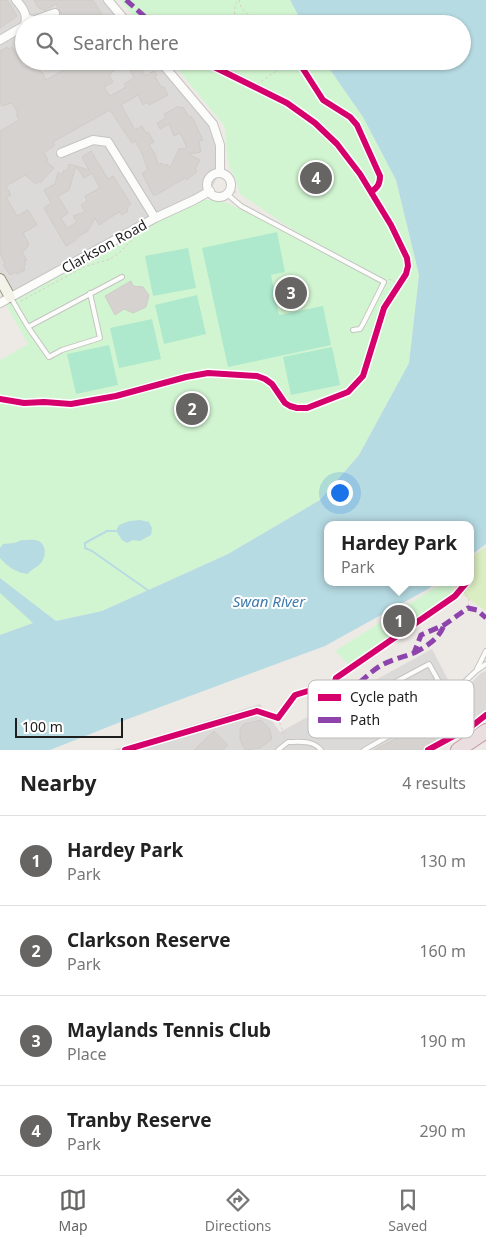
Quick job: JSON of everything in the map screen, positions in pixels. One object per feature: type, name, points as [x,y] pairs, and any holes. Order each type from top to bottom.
[{"type":"highway","points":[[458,750],[486,731]]},
{"type":"street","points":[[16,0],[24,10],[24,15]]},
{"type":"street","points":[[108,0],[120,15]]},
{"type":"street","points":[[49,15],[54,13]]},
{"type":"street","points":[[0,40],[15,30]]},
{"type":"street","points":[[167,70],[212,124],[220,144],[220,173]]},
{"type":"street","points":[[61,153],[93,140],[108,142],[155,218]]},
{"type":"street","points":[[220,173],[228,177],[231,186],[228,195],[216,196],[210,191],[208,187],[209,179],[212,176],[220,173]]},
{"type":"street","name":"Clarkson Road","points":[[0,303],[13,301],[155,218],[210,191]]},
{"type":"street","points":[[0,279],[13,301]]},
{"type":"lane","points":[[228,195],[241,206],[384,282],[360,329],[353,330]]},
{"type":"lane","points":[[28,328],[122,277]]},
{"type":"lane","points":[[13,301],[28,328],[49,358],[62,350],[100,338],[90,293]]},
{"type":"lane","points":[[476,671],[486,651]]},
{"type":"lane","points":[[399,680],[429,664],[438,680]]},
{"type":"lane","points":[[467,680],[486,664]]},
{"type":"lane","points":[[364,750],[385,738]]},
{"type":"lane","points":[[278,750],[288,742],[306,742],[321,750]]},
{"type":"path","points":[[234,15],[235,5],[239,0]]},
{"type":"path","points":[[239,0],[241,7],[249,15]]},
{"type":"path","points":[[253,87],[278,70]]},
{"type":"path","points":[[207,200],[217,198],[224,201],[228,195]]},
{"type":"path","points":[[13,301],[84,267],[110,259],[118,254],[134,238]]},
{"type":"path","points":[[447,601],[455,596],[463,586]]},
{"type":"path","points":[[455,596],[466,592],[466,596],[469,599],[468,608]]},
{"type":"path","points":[[284,710],[275,717],[284,738],[288,742]]},
{"type":"path","points":[[318,738],[320,742]]},
{"type":"shaded area","points":[[0,0],[108,0],[120,15],[15,15],[15,70],[169,70],[213,123],[220,173],[210,191],[10,297],[0,279]]},
{"type":"shaded area","points":[[432,649],[448,680],[375,680]]},
{"type":"shaded area","points":[[486,671],[486,710],[474,719],[474,680]]},
{"type":"shaded area","points":[[260,704],[280,732],[308,717],[308,738],[445,738],[423,750],[112,750]]},
{"type":"green space","points":[[120,0],[290,0],[298,15],[132,15]]},
{"type":"green space","points":[[178,70],[330,70],[363,117],[396,180],[419,275],[409,363],[359,455],[320,500],[228,554],[102,611],[56,621],[0,578],[0,360],[28,344],[4,301],[194,200],[215,200],[227,203],[314,244],[240,194],[227,156],[223,124]]},
{"type":"green space","points":[[277,232],[285,272],[271,275],[279,315],[323,306],[331,345],[228,367],[202,248]]},
{"type":"green space","points":[[188,248],[196,288],[153,296],[145,256]]},
{"type":"green space","points":[[197,295],[206,334],[164,344],[155,305]]},
{"type":"green space","points":[[152,319],[161,359],[119,368],[110,328]]},
{"type":"green space","points":[[109,345],[118,385],[76,394],[67,354]]},
{"type":"green space","points":[[332,347],[340,385],[291,395],[283,357]]},
{"type":"green space","points":[[486,546],[486,611],[456,590],[455,586],[474,586],[474,556]]},
{"type":"green space","points":[[438,586],[453,586],[454,591],[353,669],[335,651]]},
{"type":"green space","points":[[0,593],[34,623],[0,635]]},
{"type":"water","name":"Swan River","points":[[290,0],[486,0],[486,544],[474,553],[474,521],[324,521],[324,586],[432,586],[325,646],[50,750],[0,750],[0,635],[33,623],[0,593],[0,578],[56,621],[102,611],[228,554],[320,500],[359,455],[409,363],[419,275],[396,180],[363,117],[330,70],[471,70],[471,15],[298,15]]},
{"type":"water","points":[[140,520],[149,522],[152,528],[151,535],[140,541],[133,540],[127,543],[122,540],[116,531],[119,525],[129,521]]},
{"type":"water","points":[[22,540],[39,541],[44,549],[43,561],[28,574],[12,569],[0,558],[0,548],[3,544]]},
{"type":"building","points":[[0,0],[7,0],[16,15],[0,28]]},
{"type":"building","points":[[34,0],[93,0],[102,15],[62,15],[56,4],[44,11],[38,7]]},
{"type":"building","points":[[7,47],[8,49],[12,47],[15,52],[15,70],[38,70],[42,72],[46,80],[63,70],[115,70],[109,75],[113,82],[104,87],[110,96],[126,87],[124,84],[134,78],[130,70],[142,70],[145,76],[154,71],[161,87],[164,87],[168,95],[149,105],[147,102],[143,105],[138,95],[121,105],[135,130],[142,126],[146,133],[148,132],[154,142],[149,145],[155,154],[158,165],[162,163],[164,166],[167,164],[170,168],[179,149],[187,148],[180,133],[174,136],[169,124],[160,129],[157,123],[166,118],[164,114],[179,106],[183,107],[189,117],[191,116],[193,119],[203,140],[199,141],[201,152],[188,154],[200,160],[195,169],[197,171],[187,180],[185,178],[153,195],[142,173],[148,170],[141,151],[135,141],[132,143],[110,110],[53,142],[55,145],[44,153],[48,160],[46,161],[54,168],[40,183],[39,181],[36,184],[25,175],[6,186],[11,195],[6,197],[17,216],[28,210],[37,225],[23,233],[29,244],[22,252],[27,260],[24,261],[26,264],[25,270],[10,275],[3,265],[5,263],[0,254],[0,131],[19,120],[16,114],[18,113],[12,103],[2,106],[0,102],[0,51]]},
{"type":"building","points":[[91,151],[108,179],[113,176],[131,204],[127,208],[128,211],[122,215],[119,212],[99,225],[95,218],[88,231],[66,246],[44,208],[51,203],[44,190],[55,184],[58,172],[62,175],[64,170],[67,171],[69,164],[76,166],[89,170],[82,157]],"holes":[[[76,166],[84,178],[92,173],[100,188],[85,196],[87,201],[81,205],[85,212],[73,216],[77,222],[67,228],[61,218],[68,213],[58,196],[69,190]]]},
{"type":"building","points":[[131,281],[133,286],[143,287],[149,295],[146,307],[133,313],[124,309],[115,315],[105,296]]},
{"type":"building","points":[[304,284],[307,297],[279,303],[275,290]]},
{"type":"building","points":[[261,720],[269,728],[272,739],[260,748],[245,750],[240,740],[240,729],[244,724]]},
{"type":"building","points":[[214,731],[228,745],[223,750],[194,750]]},
{"type":"building","points":[[397,738],[434,738],[436,742],[421,750],[374,750]]},
{"type":"waterway","points":[[116,531],[107,531],[85,543],[85,548],[149,591]]},
{"type":"marked path","points":[[126,0],[143,15]]},
{"type":"marked path","points":[[362,680],[380,666],[414,653],[421,635],[444,625],[468,608],[477,610],[486,618]]},
{"type":"marked path","points":[[414,653],[436,638],[444,625]]},
{"type":"cycle path","points":[[0,399],[24,403],[71,404],[116,396],[208,373],[257,376],[272,384],[285,403],[297,408],[307,408],[348,392],[363,376],[384,308],[406,274],[407,258],[391,225],[360,174],[337,144],[315,123],[287,103],[220,70]]},
{"type":"cycle path","points":[[304,70],[323,100],[350,117],[357,125],[380,176],[378,185],[371,192]]},
{"type":"cycle path","points":[[335,680],[455,596],[464,586]]},
{"type":"cycle path","points":[[125,750],[257,711],[278,718],[295,695],[308,691]]},
{"type":"cycle path","points":[[474,724],[486,715]]},
{"type":"cycle path","points":[[428,750],[450,738]]},
{"type":"place","name":"Tranby Reserve","points":[[316,178]]},
{"type":"place","name":"Maylands Tennis Club","points":[[291,293]]},
{"type":"place","name":"Clarkson Reserve","points":[[192,409]]},
{"type":"place","name":"Hardey Park","points":[[399,621]]}]
